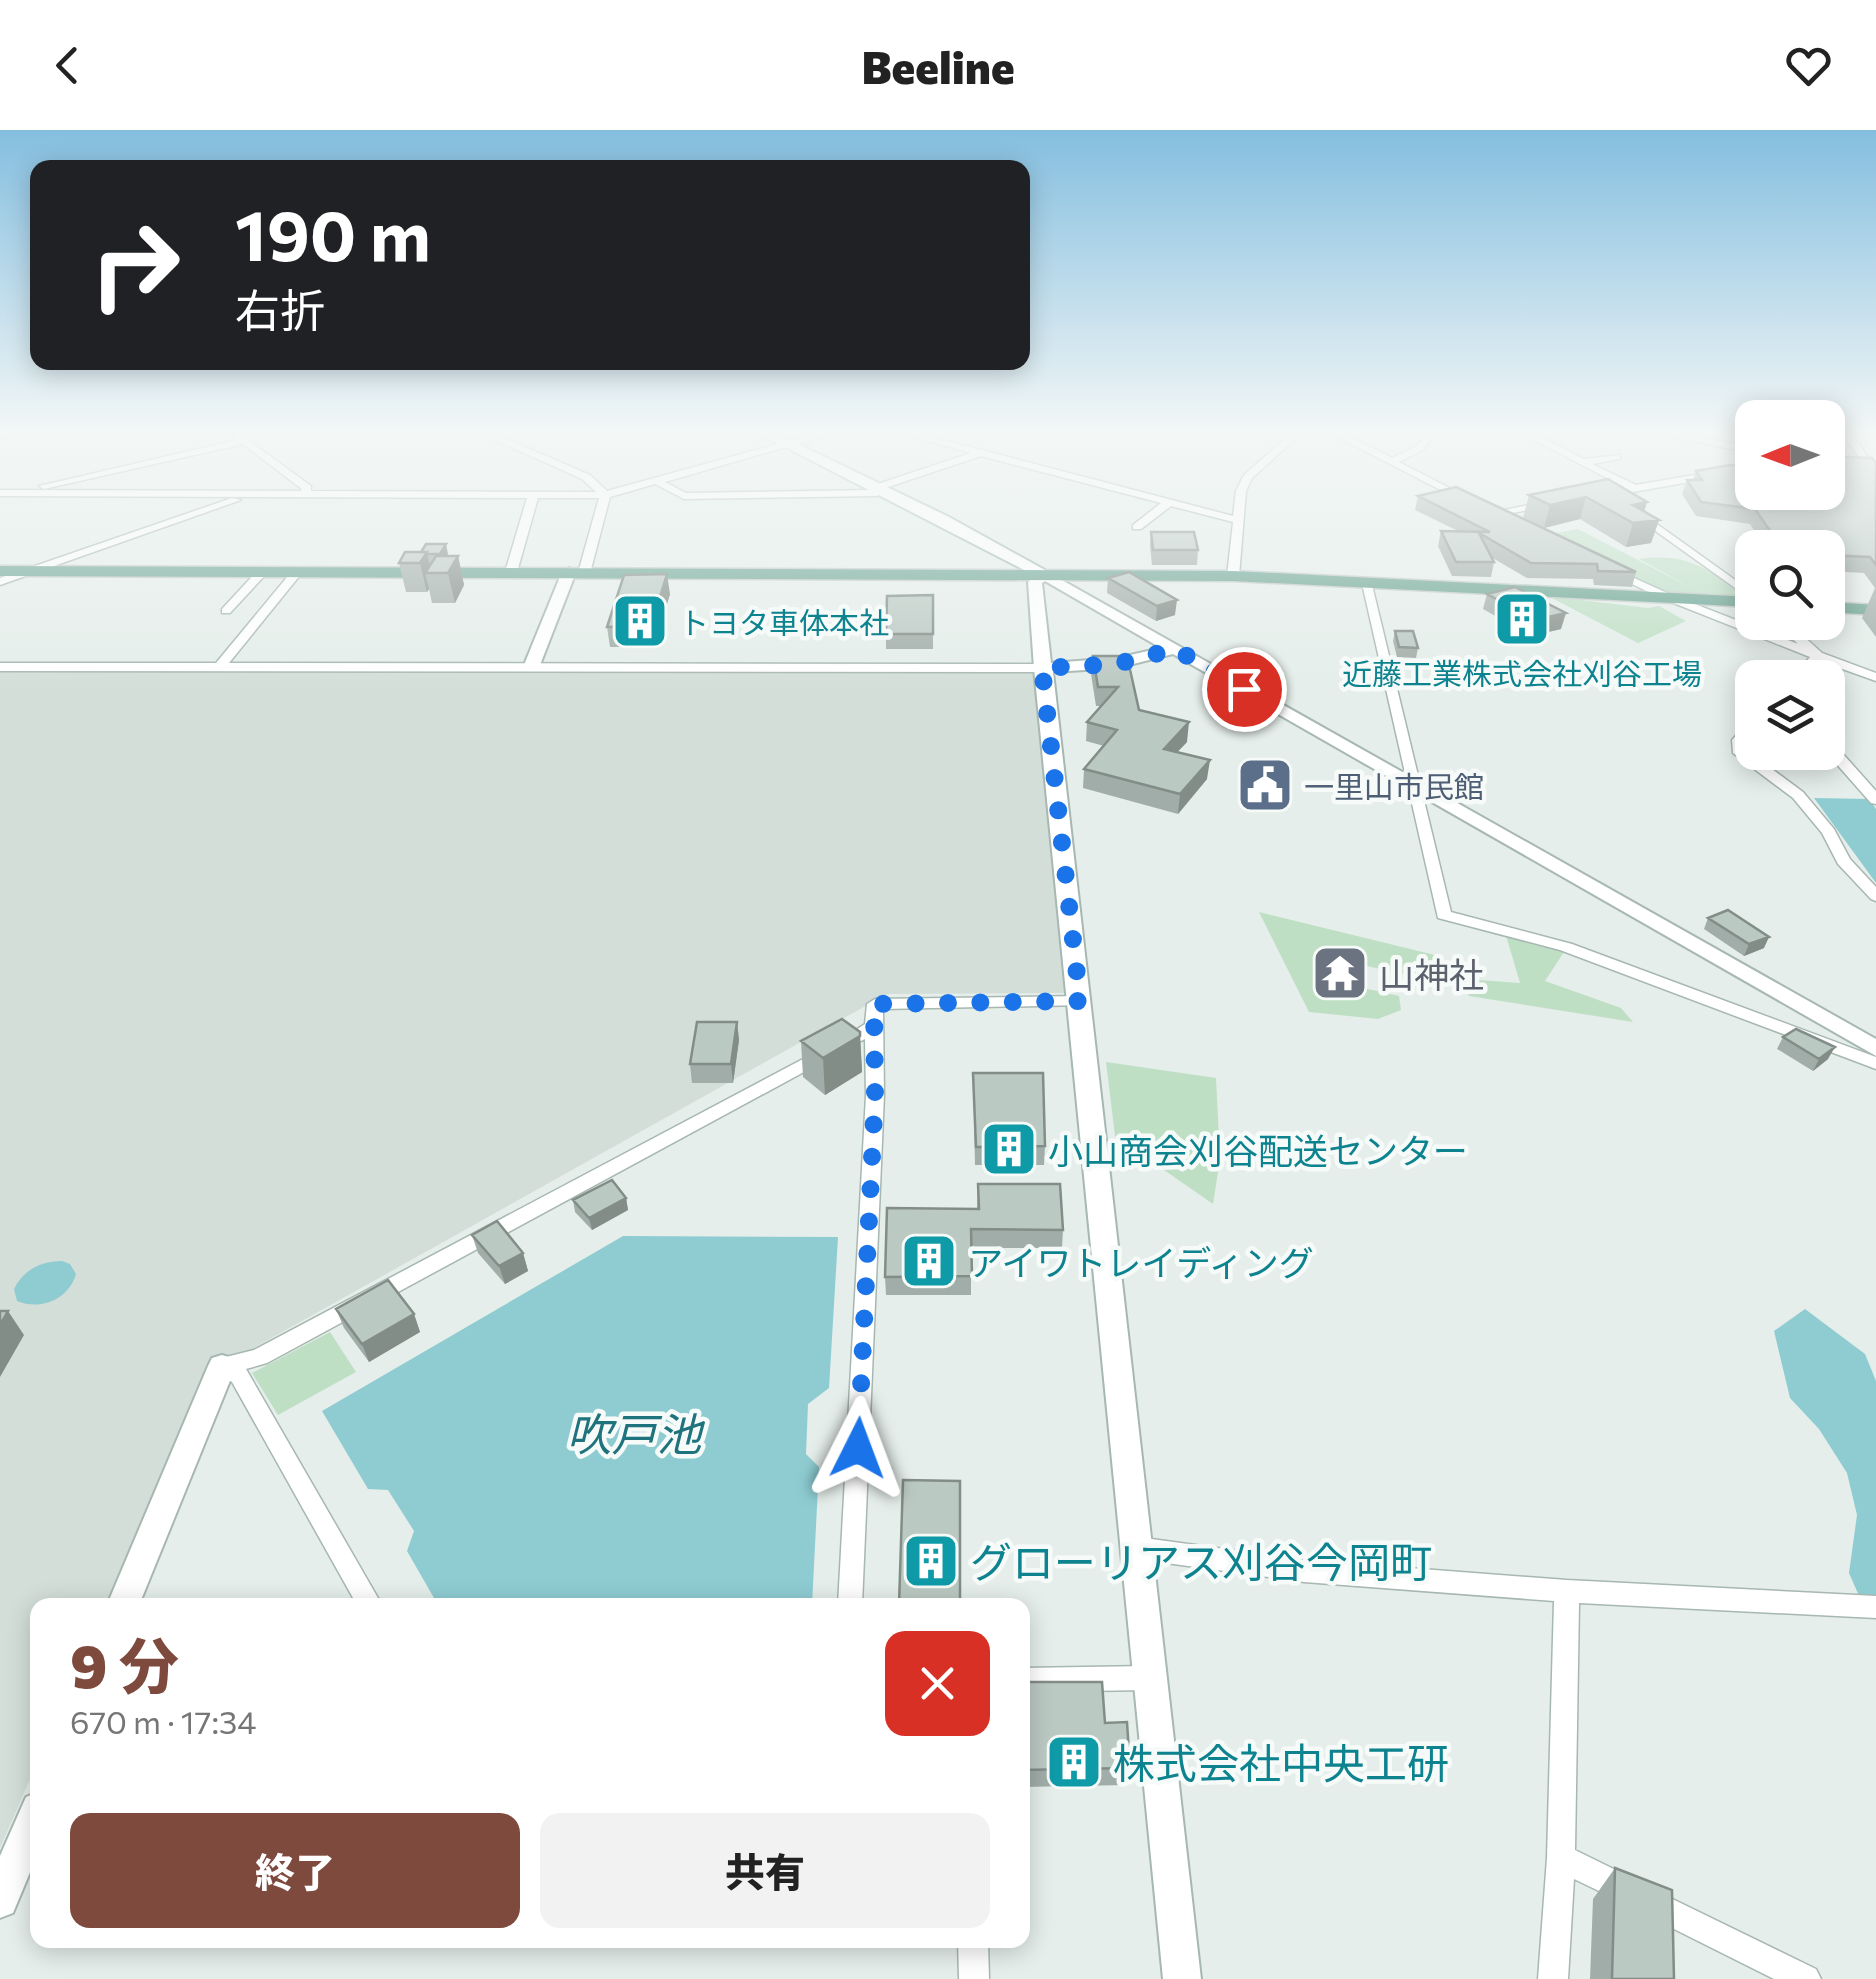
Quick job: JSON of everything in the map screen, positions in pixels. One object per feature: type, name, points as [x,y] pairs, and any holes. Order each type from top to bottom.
[{"type":"main road","points":[[934,517],[1044,574]]},
{"type":"main road","points":[[0,571],[1232,576],[1735,600]]},
{"type":"main road","points":[[1845,608],[1876,610]]},
{"type":"street","points":[[0,582],[184,517]]},
{"type":"street","points":[[511,572],[527,517]]},
{"type":"street","points":[[532,665],[576,572],[597,517]]},
{"type":"street","points":[[1137,526],[1149,517]]},
{"type":"street","points":[[1228,517],[1238,520],[1232,576]]},
{"type":"street","points":[[1503,517],[1520,527]]},
{"type":"street","points":[[1642,517],[1735,587]]},
{"type":"street","points":[[1602,566],[1670,598],[1876,677]]},
{"type":"street","points":[[226,611],[262,572]]},
{"type":"street","points":[[220,666],[297,572]]},
{"type":"street","points":[[1182,1979],[1033,587],[1044,574],[1874,1048]]},
{"type":"street","points":[[1365,581],[1444,915],[1566,947],[1775,1024],[1874,1048]]},
{"type":"street","points":[[1801,640],[1818,656]]},
{"type":"street","points":[[0,667],[1042,668],[1117,664],[1175,649]]},
{"type":"street","points":[[1814,660],[1818,656]]},
{"type":"street","points":[[1845,765],[1876,800]]},
{"type":"street","points":[[1765,770],[1798,795],[1828,832],[1843,861],[1876,896]]},
{"type":"street","points":[[850,1598],[875,1095],[874,1004],[1080,1001]]},
{"type":"street","points":[[1775,1024],[1803,1008]]},
{"type":"street","points":[[222,1366],[259,1357],[874,1027]]},
{"type":"street","points":[[125,1598],[222,1366]]},
{"type":"street","points":[[222,1366],[240,1376],[366,1598]]},
{"type":"street","points":[[1138,1548],[1304,1572],[1876,1607]]},
{"type":"street","points":[[1552,1979],[1562,1858],[1567,1591]]},
{"type":"street","points":[[1030,1680],[1148,1678]]},
{"type":"street","points":[[0,1900],[30,1829]]},
{"type":"street","points":[[1562,1858],[1806,1979]]},
{"type":"street","points":[[973,1948],[974,1979]]},
{"type":"shaded area","points":[[0,669],[1033,671],[1070,993],[887,994],[209,1373],[110,1598],[30,1598],[30,1779],[0,1848]]},
{"type":"green space","points":[[1578,529],[1694,589],[1639,559],[1686,561],[1735,588],[1735,597],[1670,594],[1545,535]]},
{"type":"green space","points":[[1548,596],[1659,606],[1686,621],[1638,643]]},
{"type":"green space","points":[[1259,912],[1443,957],[1445,967],[1417,977],[1339,960],[1332,981],[1399,996],[1401,1010],[1378,1019],[1309,1012]]},
{"type":"green space","points":[[1505,932],[1564,952],[1545,981],[1621,1008],[1633,1022],[1469,996],[1464,979],[1520,983]]},
{"type":"green space","points":[[1106,1062],[1216,1078],[1220,1159],[1213,1204],[1115,1136]]},
{"type":"green space","points":[[330,1332],[356,1372],[278,1415],[252,1373]]},
{"type":"water","points":[[1814,798],[1869,799],[1876,809],[1876,883]]},
{"type":"water","name":"吹戸池","points":[[623,1236],[838,1237],[829,1388],[808,1404],[806,1454],[819,1467],[812,1598],[434,1598],[407,1551],[414,1531],[388,1490],[368,1489],[322,1411]]},
{"type":"water","points":[[62,1261],[70,1264],[76,1274],[61,1296],[35,1305],[17,1301],[14,1289],[28,1272]]},
{"type":"water","points":[[1805,1309],[1865,1354],[1876,1381],[1876,1598],[1860,1598],[1849,1573],[1857,1515],[1847,1473],[1819,1429],[1790,1398],[1774,1331]]},
{"type":"building","points":[[1461,517],[1520,517],[1636,572],[1598,571],[1597,564],[1531,563],[1479,533],[1494,562],[1456,562],[1441,531],[1490,532]]},
{"type":"building","points":[[1623,517],[1659,520],[1633,523]]},
{"type":"building","points":[[1761,517],[1876,517],[1876,565],[1870,557],[1845,556],[1845,530],[1770,530]]},
{"type":"building","points":[[1151,532],[1194,532],[1198,550],[1153,550]]},
{"type":"building","points":[[426,544],[446,544],[440,554],[426,554],[421,552]]},
{"type":"building","points":[[405,552],[427,552],[420,563],[399,563]]},
{"type":"building","points":[[436,556],[458,556],[448,573],[425,573]]},
{"type":"building","points":[[1129,572],[1177,600],[1157,606],[1108,578]]},
{"type":"building","points":[[667,574],[651,626],[607,627],[624,575]]},
{"type":"building","points":[[1515,587],[1566,613],[1535,620],[1487,594]]},
{"type":"building","points":[[933,595],[933,634],[886,634],[887,596]]},
{"type":"building","points":[[1395,631],[1413,631],[1418,648],[1399,647]]},
{"type":"building","points":[[1093,656],[1127,656],[1139,710],[1189,722],[1164,749],[1210,760],[1180,794],[1084,769],[1117,730],[1087,722],[1118,687],[1098,687]]},
{"type":"building","points":[[1255,763],[1283,767],[1279,786],[1251,782]]},
{"type":"building","points":[[1728,910],[1769,937],[1749,944],[1708,918]]},
{"type":"building","points":[[842,1019],[860,1036],[823,1058],[801,1041]]},
{"type":"building","points":[[697,1022],[737,1022],[731,1064],[690,1064]]},
{"type":"building","points":[[1796,1029],[1835,1047],[1819,1059],[1783,1037]]},
{"type":"building","points":[[973,1073],[1043,1073],[1045,1146],[976,1147]]},
{"type":"building","points":[[612,1180],[626,1198],[589,1218],[573,1200]]},
{"type":"building","points":[[978,1184],[1060,1184],[1063,1230],[971,1229],[972,1276],[885,1277],[887,1208],[979,1209]]},
{"type":"building","points":[[497,1221],[523,1253],[499,1266],[472,1235]]},
{"type":"building","points":[[388,1280],[414,1314],[362,1344],[336,1309]]},
{"type":"building","name":"グローリアス刈谷今岡町","points":[[903,1480],[960,1481],[960,1598],[899,1598]]},
{"type":"building","name":"株式会社中央工研","points":[[1030,1682],[1102,1682],[1105,1723],[1127,1722],[1130,1768],[1030,1770]]},
{"type":"building","points":[[1615,1868],[1672,1890],[1674,1979],[1612,1979]]},
{"type":"place","name":"近藤工業株式会社刈谷工場","points":[[1522,619]]},
{"type":"place","name":"トヨタ車体本社","points":[[640,621]]},
{"type":"place","name":"一里山市民館","points":[[1265,785]]},
{"type":"place","name":"山神社","points":[[1340,973]]},
{"type":"place","name":"小山商会刈谷配送センター","points":[[1009,1149]]},
{"type":"place","name":"アイワトレイディング","points":[[929,1261]]},
{"type":"place","name":"グローリアス刈谷今岡町","points":[[931,1561]]},
{"type":"place","name":"株式会社中央工研","points":[[1074,1762]]},
{"type":"route","points":[[858,1448],[875,1095],[874,1004],[1080,1001],[1042,668],[1117,664],[1175,649],[1244,689]]}]
